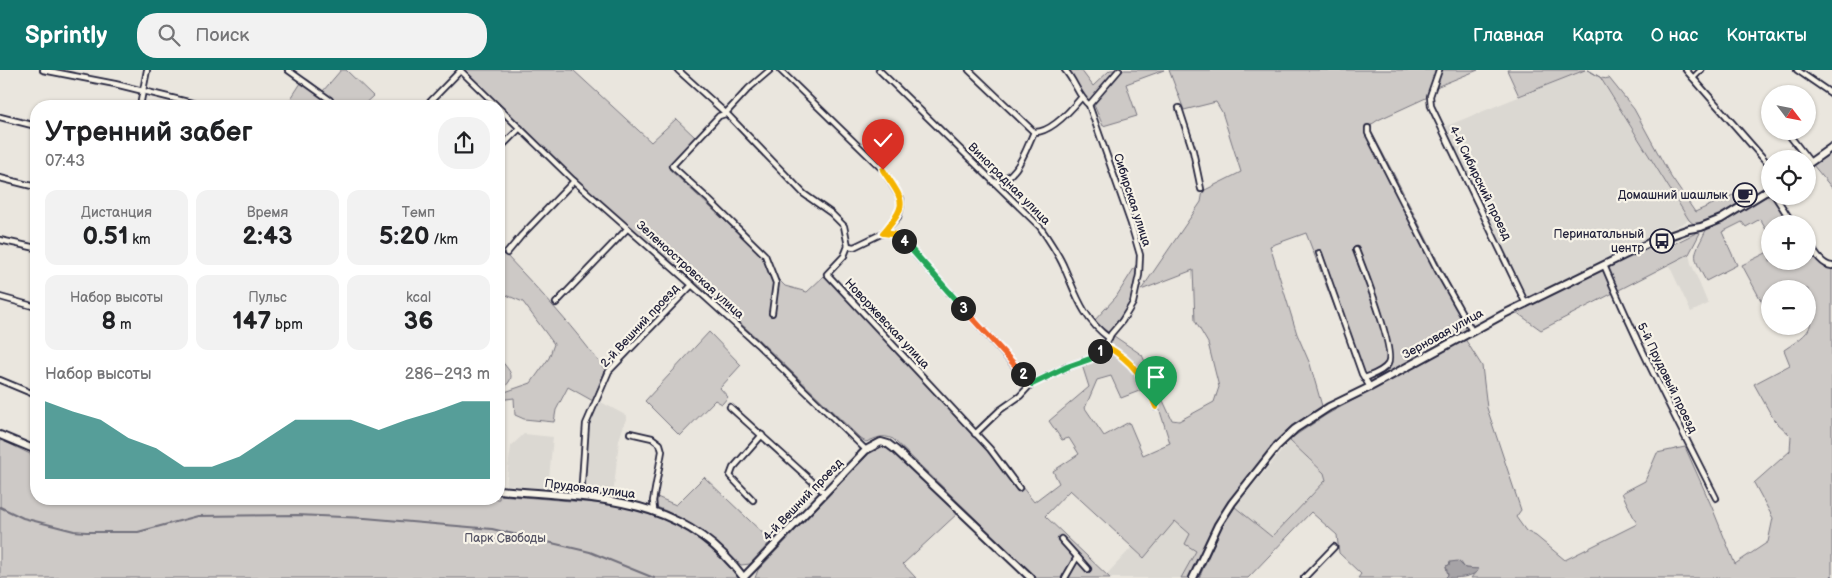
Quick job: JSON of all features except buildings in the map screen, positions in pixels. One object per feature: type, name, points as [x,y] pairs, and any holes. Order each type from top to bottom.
[{"type":"street","points":[[43,70],[178,100]]},
{"type":"street","points":[[141,100],[147,70]]},
{"type":"street","points":[[288,70],[330,100]]},
{"type":"street","points":[[432,100],[460,70]]},
{"type":"street","name":"Зеленоостровская улица","points":[[460,70],[491,100]]},
{"type":"street","points":[[678,70],[730,117],[804,194],[844,226],[848,246],[854,247],[883,233],[898,217],[901,198],[897,191],[883,170],[780,70]]},
{"type":"street","points":[[770,70],[749,88],[725,114],[719,116],[672,166],[765,255],[776,283],[772,313]]},
{"type":"street","name":"Виноградная улица","points":[[879,70],[1040,227],[1065,268],[1069,281],[1087,317],[1108,338]]},
{"type":"street","points":[[969,70],[1034,132],[1040,133],[1062,119],[1081,98]]},
{"type":"street","name":"Сибирская улица","points":[[1065,70],[1078,89],[1081,98],[1089,105],[1140,255],[1139,275],[1133,304],[1108,338]]},
{"type":"street","points":[[1089,105],[1119,70]]},
{"type":"street","name":"4-й Сибирский проезд","points":[[1439,70],[1431,92],[1431,106],[1526,304]]},
{"type":"street","points":[[1686,70],[1761,156]]},
{"type":"street","points":[[1693,78],[1701,70]]},
{"type":"street","points":[[1797,70],[1832,94]]},
{"type":"street","points":[[1179,108],[1193,151],[1201,189]]},
{"type":"street","name":"Зеленоостровская улица","points":[[505,114],[574,181],[692,285],[866,450]]},
{"type":"street","points":[[0,117],[30,124]]},
{"type":"street","points":[[505,143],[520,128]]},
{"type":"street","points":[[1368,128],[1368,133],[1472,331]]},
{"type":"street","points":[[993,182],[1009,177],[1017,168],[1034,132]]},
{"type":"street","points":[[1816,158],[1832,147]]},
{"type":"street","points":[[0,178],[30,185]]},
{"type":"street","points":[[507,253],[574,181]]},
{"type":"street","name":"Зерновая улица","points":[[1193,578],[1227,510],[1277,446],[1302,424],[1329,407],[1370,387],[1472,331],[1604,265],[1661,238],[1721,219],[1761,195]]},
{"type":"street","points":[[556,303],[627,228]]},
{"type":"street","points":[[883,233],[898,235],[1032,384]]},
{"type":"street","points":[[0,240],[30,247]]},
{"type":"street","name":"Новоржевская улица","points":[[848,246],[844,256],[827,274],[990,449],[1019,488]]},
{"type":"street","points":[[1356,250],[1376,306],[1390,360],[1384,368],[1365,378]]},
{"type":"street","points":[[1319,253],[1370,387]]},
{"type":"street","points":[[1816,253],[1823,263],[1832,266]]},
{"type":"street","name":"5-й Прудовый проезд","points":[[1604,265],[1648,364],[1716,498]]},
{"type":"street","name":"2-й Вешний проезд","points":[[581,497],[586,424],[609,371],[692,285]]},
{"type":"street","points":[[0,297],[30,304]]},
{"type":"street","points":[[975,434],[1000,410],[1020,396],[1032,384],[1067,367],[1090,359],[1106,346],[1108,338]]},
{"type":"street","points":[[1106,346],[1140,373],[1148,386],[1156,407]]},
{"type":"street","points":[[0,380],[30,392]]},
{"type":"street","points":[[730,407],[825,493]]},
{"type":"street","points":[[630,433],[652,438],[660,444],[662,451],[653,500],[654,510]]},
{"type":"street","points":[[753,500],[730,476],[733,468],[762,434]]},
{"type":"street","points":[[0,435],[30,448]]},
{"type":"street","name":"4-й Вешний проезд","points":[[744,578],[866,450],[882,442],[896,450],[1031,578]]},
{"type":"street","name":"Прудовая улица","points":[[505,491],[581,497],[632,504],[654,510],[699,532],[732,562],[744,578]]},
{"type":"street","points":[[1061,539],[1088,569]]},
{"type":"street","points":[[1304,578],[1334,547]]},
{"type":"street","points":[[1065,578],[1077,557]]},
{"type":"shaded area","points":[[1585,70],[1599,77],[1689,220],[1530,299],[1527,298],[1444,127]]},
{"type":"shaded area","points":[[1689,254],[1708,304],[1691,312],[1668,263]]},
{"type":"shaded area","points":[[599,401],[627,416],[619,440],[613,497],[590,493],[585,490],[588,424]]},
{"type":"shaded area","points":[[524,434],[553,437],[548,489],[506,485],[511,446]]},
{"type":"shaded area","points":[[1290,441],[1324,473],[1326,480],[1272,537],[1235,507]]},
{"type":"shaded area","points":[[1174,520],[1190,534],[1196,551],[1181,578],[1110,578],[1107,574],[1133,546],[1144,557]]},
{"type":"shaded area","points":[[1458,561],[1465,568],[1479,569],[1469,576],[1445,578],[1448,575],[1446,566],[1450,562]]},
{"type":"green space","points":[[341,70],[346,70],[373,96],[369,100],[290,100],[301,83],[307,79],[323,91]]},
{"type":"green space","points":[[463,70],[573,70],[651,142],[676,119],[696,138],[669,169],[763,256],[777,278],[785,286],[807,292],[825,275],[988,452],[994,452],[1034,502],[1059,483],[1053,471],[1079,454],[1069,438],[1062,440],[1049,421],[1089,387],[1082,365],[1102,355],[1114,336],[1142,355],[1172,420],[1179,421],[1214,402],[1219,387],[1208,343],[1195,321],[1193,270],[1141,290],[1201,202],[1203,191],[1241,172],[1222,112],[1216,102],[1184,110],[1169,70],[1436,70],[1428,97],[1378,120],[1372,124],[1370,129],[1470,323],[1466,330],[1373,382],[1363,381],[1306,233],[1270,246],[1297,334],[1310,364],[1322,406],[1292,426],[1274,443],[1229,501],[1214,526],[1190,578],[1181,578],[1196,551],[1185,544],[1190,534],[1175,521],[1144,558],[1070,490],[1045,516],[1110,578],[1037,578],[893,439],[883,437],[866,442],[861,439],[760,341],[695,282],[575,179],[505,111],[505,100],[494,100]],"holes":[[[1111,376],[1121,398],[1147,388],[1155,409],[1159,408],[1170,443],[1143,455],[1129,422],[1104,436],[1085,408],[1097,380]]]},
{"type":"green space","points":[[1068,70],[1081,70],[1093,86],[1110,70],[1164,70],[1126,84],[1137,116],[1103,126],[1094,105],[1084,97]]},
{"type":"green space","points":[[1442,70],[1478,70],[1436,87]]},
{"type":"green space","points":[[1507,70],[1585,70],[1519,96]]},
{"type":"green space","points":[[1600,77],[1609,78],[1634,109],[1671,177],[1695,212],[1733,195],[1742,204],[1720,217],[1696,226],[1689,220]]},
{"type":"green space","points":[[1832,153],[1832,188],[1816,169],[1816,163]]},
{"type":"green space","points":[[1761,199],[1761,205],[1778,205],[1785,215],[1761,215],[1761,221],[1760,219],[1746,227],[1742,222],[1722,232],[1737,265],[1706,281],[1696,259],[1697,249],[1707,228]]},
{"type":"green space","points":[[1698,232],[1700,233],[1689,254],[1541,330],[1516,312],[1650,247],[1657,252]]},
{"type":"green space","points":[[505,255],[545,297],[605,370],[593,401],[568,387],[556,410],[554,422],[524,419],[515,415],[514,398],[505,399],[505,392],[531,383],[549,358],[554,344],[523,302],[505,294]]},
{"type":"green space","points":[[1761,256],[1761,270],[1816,270],[1816,257],[1822,265],[1832,269],[1832,578],[1471,578],[1478,569],[1465,568],[1460,561],[1446,566],[1448,575],[1445,578],[1358,578],[1361,574],[1339,553],[1337,535],[1311,512],[1248,578],[1199,578],[1221,528],[1235,507],[1272,537],[1326,480],[1324,473],[1290,441],[1293,437],[1326,415],[1465,339],[1482,366],[1487,408],[1521,510],[1516,517],[1526,531],[1536,536],[1565,560],[1637,524],[1622,493],[1645,481],[1657,453],[1685,447],[1735,564],[1768,542],[1773,518],[1754,483],[1790,451],[1791,436],[1774,420],[1754,384],[1790,365],[1784,350],[1804,335],[1816,335],[1816,280],[1761,280],[1761,300],[1742,265]]},
{"type":"green space","points":[[1138,262],[1131,302],[1108,332],[1094,321],[1116,297]]},
{"type":"green space","points":[[709,332],[741,365],[720,388],[728,397],[722,404],[715,400],[680,436],[645,401]]},
{"type":"green space","points":[[505,365],[511,376],[505,386]]},
{"type":"green space","name":"Парк Свободы","points":[[0,439],[30,454],[30,505],[505,505],[505,496],[631,506],[652,513],[697,535],[729,563],[739,578],[0,578]]},
{"type":"green space","points":[[881,445],[894,451],[958,513],[903,564],[916,578],[755,578],[758,570],[873,449]]},
{"type":"green space","points":[[704,477],[771,541],[750,564],[741,565],[702,532],[682,519],[657,507],[657,497],[676,505]]},
{"type":"waterway","points":[[0,507],[23,518],[74,531],[86,532],[138,532],[198,516],[297,515],[365,518],[492,529],[590,552],[654,578]]},
{"type":"place","name":"Домашний шашлык","points":[[1745,195]]},
{"type":"place","name":"Перинатальный центр","points":[[1662,241]]},
{"type":"route","points":[[883,170],[901,198],[901,206],[898,217],[883,233],[898,235],[1032,384],[1067,367],[1090,359],[1106,346],[1140,373],[1148,386],[1156,407]]}]
